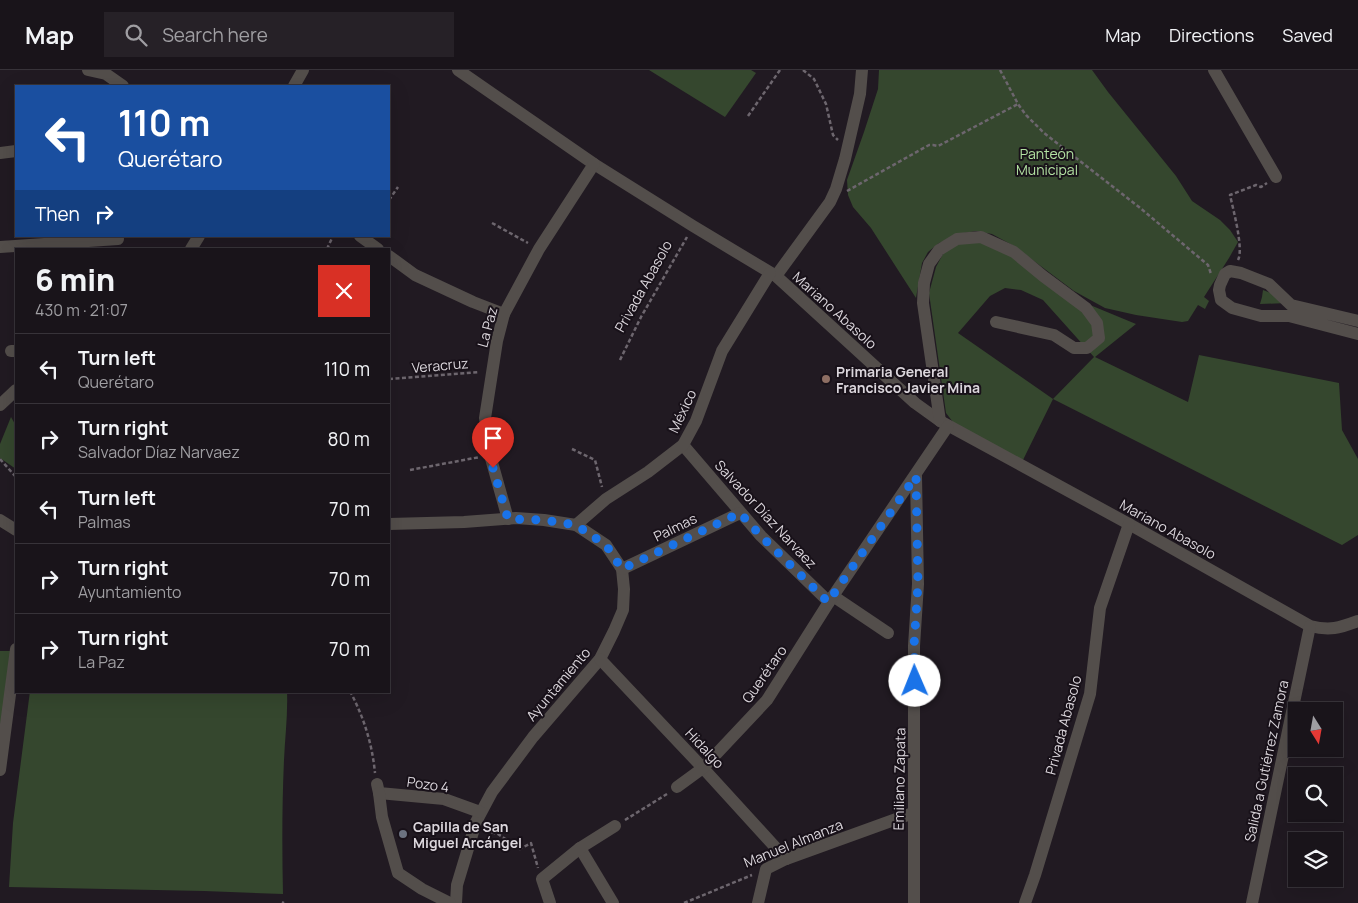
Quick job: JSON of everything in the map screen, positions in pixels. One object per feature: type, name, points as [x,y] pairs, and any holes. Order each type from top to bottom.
[{"type":"street","points":[[88,70],[106,74],[122,85]]},
{"type":"street","points":[[295,85],[303,70]]},
{"type":"street","name":"Mariano Abasolo","points":[[458,70],[594,164],[773,274],[915,403],[944,424],[1129,524],[1310,626],[1323,629],[1341,627],[1358,621]]},
{"type":"street","name":"México","points":[[576,525],[606,500],[648,472],[683,445],[696,421],[722,351],[773,274],[830,202],[845,159],[860,94],[862,70]]},
{"type":"street","points":[[1214,70],[1276,177]]},
{"type":"street","points":[[0,152],[15,152]]},
{"type":"street","name":"La Paz","points":[[508,519],[490,455],[485,418],[497,342],[504,314],[539,249],[594,164]]},
{"type":"street","points":[[192,248],[198,237]]},
{"type":"street","points":[[361,237],[377,248]]},
{"type":"street","points":[[944,424],[923,303],[924,283],[929,264],[939,250],[956,239],[981,237],[1014,252],[1086,308],[1097,322],[1100,338],[1088,348],[1074,348],[1054,335],[996,322]]},
{"type":"street","points":[[0,247],[118,241]]},
{"type":"street","points":[[390,257],[414,275],[504,314]]},
{"type":"street","points":[[1358,321],[1290,310],[1260,316],[1232,308],[1221,300],[1220,285],[1225,274],[1241,272],[1268,284],[1290,310],[1358,334]]},
{"type":"street","points":[[0,405],[15,392]]},
{"type":"street","name":"Querétaro","points":[[677,787],[703,768],[767,700],[831,599],[916,476],[944,424]]},
{"type":"street","name":"Salvador Díaz Narvaez","points":[[683,445],[761,536],[831,599],[888,633]]},
{"type":"street","name":"Emiliano Zapata","points":[[914,903],[914,646],[918,584],[916,476]]},
{"type":"street","name":"Palmas","points":[[622,569],[740,513]]},
{"type":"street","name":"Ayuntamiento","points":[[390,524],[508,519],[544,520],[576,525],[606,545],[622,569],[624,589],[623,610],[614,631],[600,659],[533,737],[492,792],[478,817],[457,886],[456,903]]},
{"type":"street","points":[[0,520],[15,529]]},
{"type":"street","name":"Privada Abasolo","points":[[1025,903],[1090,694],[1100,608],[1129,524]]},
{"type":"street","name":"Salida a Gutiérrez Zamora","points":[[1252,903],[1310,626]]},
{"type":"street","points":[[0,770],[15,657]]},
{"type":"street","name":"Hidalgo","points":[[600,659],[786,859]]},
{"type":"street","points":[[378,789],[382,817],[398,873],[422,889],[450,903]]},
{"type":"street","name":"Pozo 4","points":[[378,789],[444,799],[478,817]]},
{"type":"street","name":"Manuel Almanza","points":[[766,869],[786,859],[913,813]]},
{"type":"street","points":[[550,903],[542,879],[580,848],[615,826]]},
{"type":"street","points":[[580,848],[613,903]]},
{"type":"street","points":[[758,903],[766,869]]},
{"type":"path","points":[[748,116],[780,70]]},
{"type":"path","points":[[803,70],[814,79],[826,104],[833,135],[840,142],[845,159]]},
{"type":"path","points":[[1000,70],[1018,104],[1044,133],[1140,207],[1208,265],[1213,280],[1220,285]]},
{"type":"path","points":[[833,194],[839,195],[929,145],[938,146],[1018,104]]},
{"type":"path","points":[[1230,272],[1240,257],[1239,241],[1230,195],[1256,185],[1261,187],[1276,177]]},
{"type":"path","points":[[390,199],[398,187]]},
{"type":"path","points":[[492,223],[539,249]]},
{"type":"path","name":"Privada Abasolo","points":[[620,360],[641,317],[693,226]]},
{"type":"path","name":"Veracruz","points":[[390,379],[493,370]]},
{"type":"path","points":[[572,449],[595,460],[606,500]]},
{"type":"path","points":[[410,470],[490,455]]},
{"type":"path","points":[[0,459],[15,476]]},
{"type":"path","points":[[351,693],[360,710],[372,750],[378,789]]},
{"type":"path","points":[[615,826],[677,787]]},
{"type":"path","points":[[478,817],[488,832],[498,834],[520,849],[531,843],[542,879]]},
{"type":"path","name":"Manuel Almanza","points":[[684,903],[766,869]]},
{"type":"green space","points":[[649,70],[751,70],[756,73],[725,117]]},
{"type":"green space","name":"Panteón Municipal","points":[[879,70],[1092,70],[1176,176],[1192,201],[1220,220],[1238,242],[1204,297],[1209,301],[1205,309],[1198,305],[1188,321],[1182,322],[1105,308],[1074,291],[1014,246],[992,234],[976,231],[964,233],[939,243],[928,252],[922,263],[916,298],[871,228],[853,207],[848,195],[847,180],[878,89]]},
{"type":"green space","points":[[977,240],[999,246],[1078,300],[1136,324],[1095,357],[1188,402],[1199,355],[1339,383],[1342,430],[1358,459],[1358,535],[1342,545],[1053,399],[1022,462],[956,426],[946,413],[929,293],[936,267],[944,252],[959,242]],"holes":[[[1005,288],[1021,290],[1043,300],[1094,357],[1053,399],[958,333],[990,296]]]},
{"type":"green space","points":[[1263,290],[1288,300],[1287,303],[1260,304]]},
{"type":"green space","points":[[11,417],[15,424],[15,468],[0,458],[0,444]]},
{"type":"green space","points":[[0,651],[13,651],[0,742]]},
{"type":"green space","points":[[30,693],[287,693],[282,844],[283,894],[9,887],[13,823]]},
{"type":"place","name":"Primaria General Francisco Javier Mina","points":[[826,379]]},
{"type":"place","name":"Capilla de San Miguel Arcángel","points":[[403,834]]},
{"type":"route","points":[[493,468],[508,519],[544,520],[576,525],[606,545],[622,569],[740,513],[828,602],[916,476],[918,584],[914,646],[915,681]]}]
